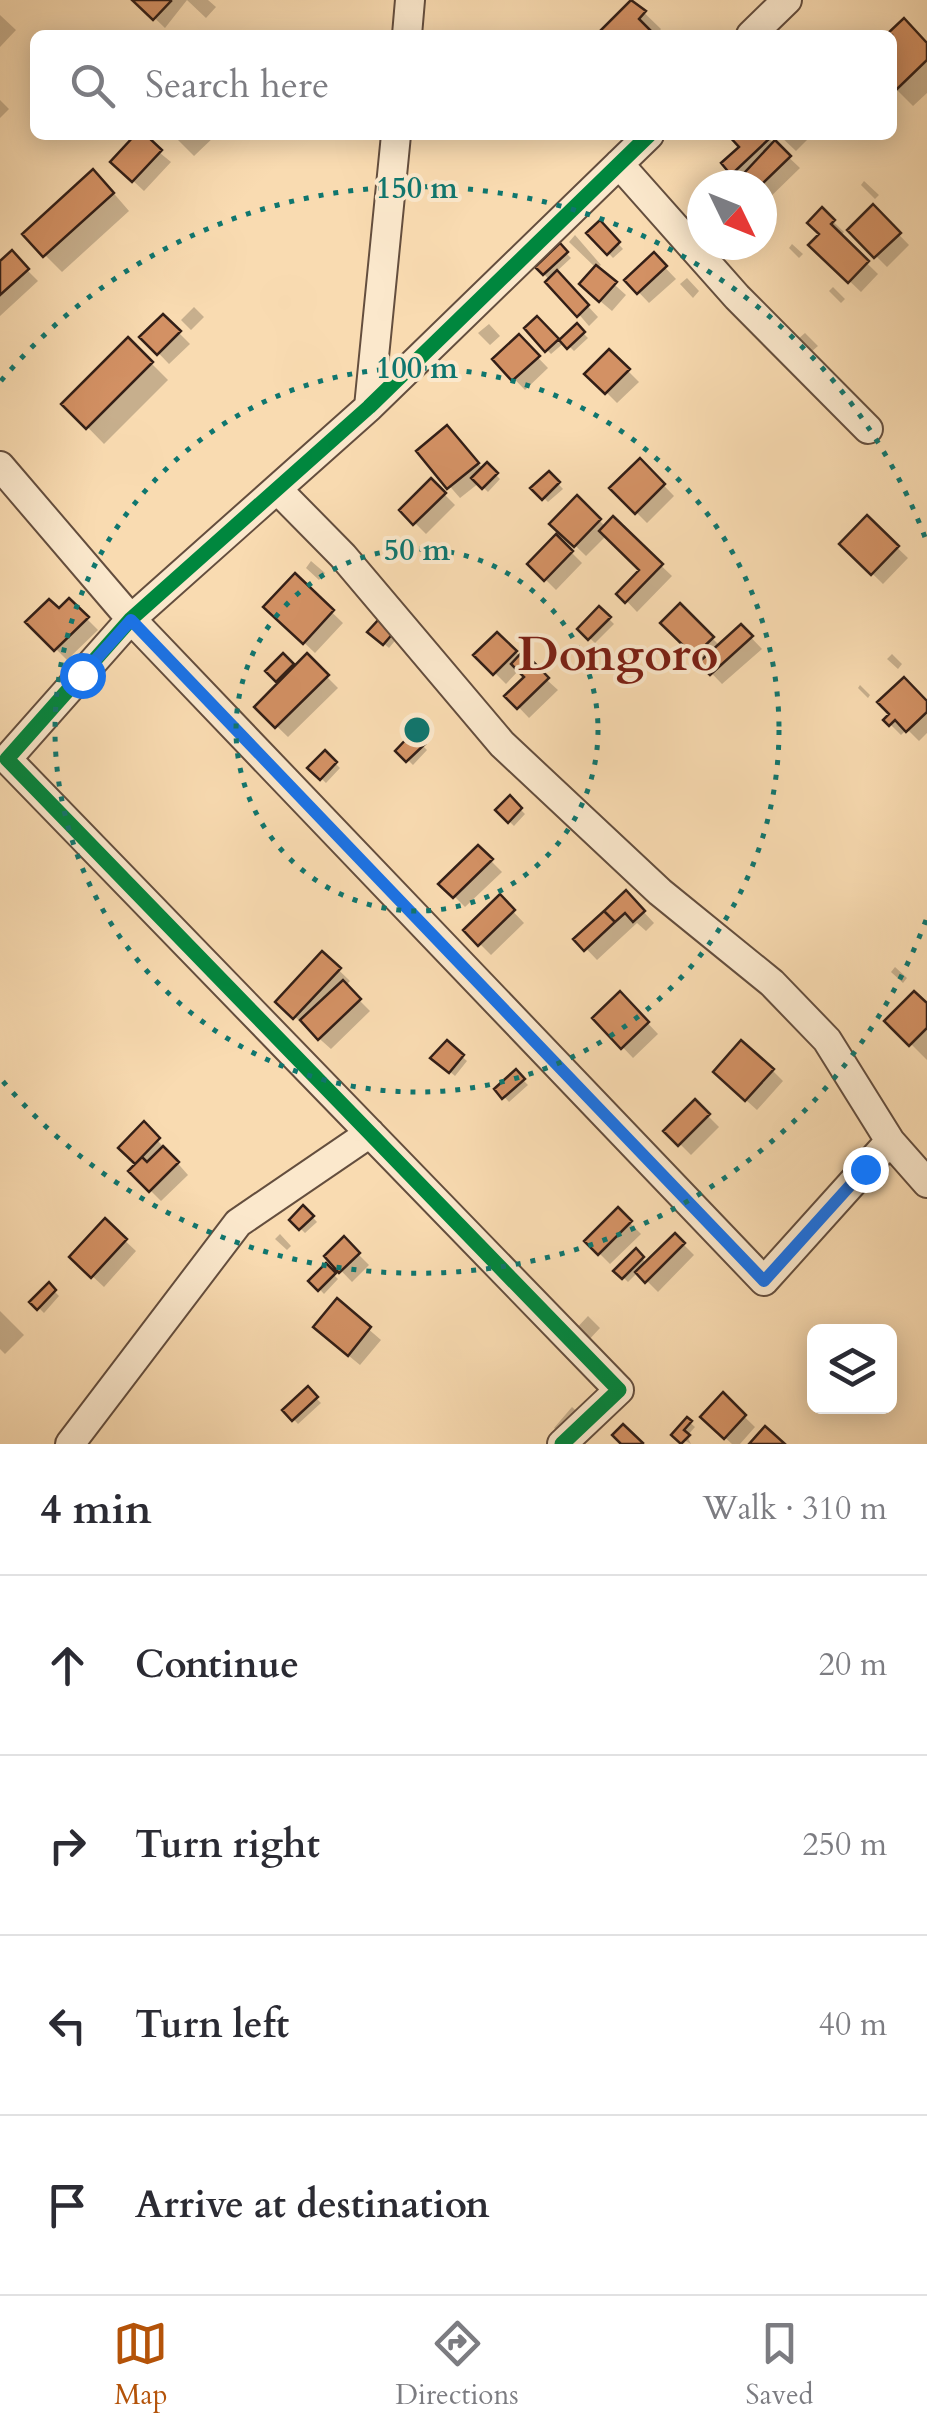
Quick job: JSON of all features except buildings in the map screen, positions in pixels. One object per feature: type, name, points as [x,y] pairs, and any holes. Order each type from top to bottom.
[{"type":"street","points":[[407,30],[410,0]]},
{"type":"street","points":[[757,30],[788,0]]},
{"type":"street","points":[[369,407],[396,140]]},
{"type":"street","points":[[562,1444],[620,1390],[4,760],[131,620],[369,407],[644,140]]},
{"type":"street","points":[[619,164],[737,297],[868,429]]},
{"type":"street","points":[[4,480],[131,620],[764,1281],[890,1141]]},
{"type":"street","points":[[277,489],[343,556],[502,744],[660,892],[772,983],[828,1040],[890,1141],[927,1183]]},
{"type":"street","points":[[70,1444],[238,1222],[370,1133]]},
{"type":"cycle path","points":[[562,1444],[619,1390],[7,759],[131,619],[369,407],[644,140]]},
{"type":"district","name":"Dongoro","points":[[618,653]]},
{"type":"route","points":[[82,675],[131,620],[764,1281],[865,1169]]}]
